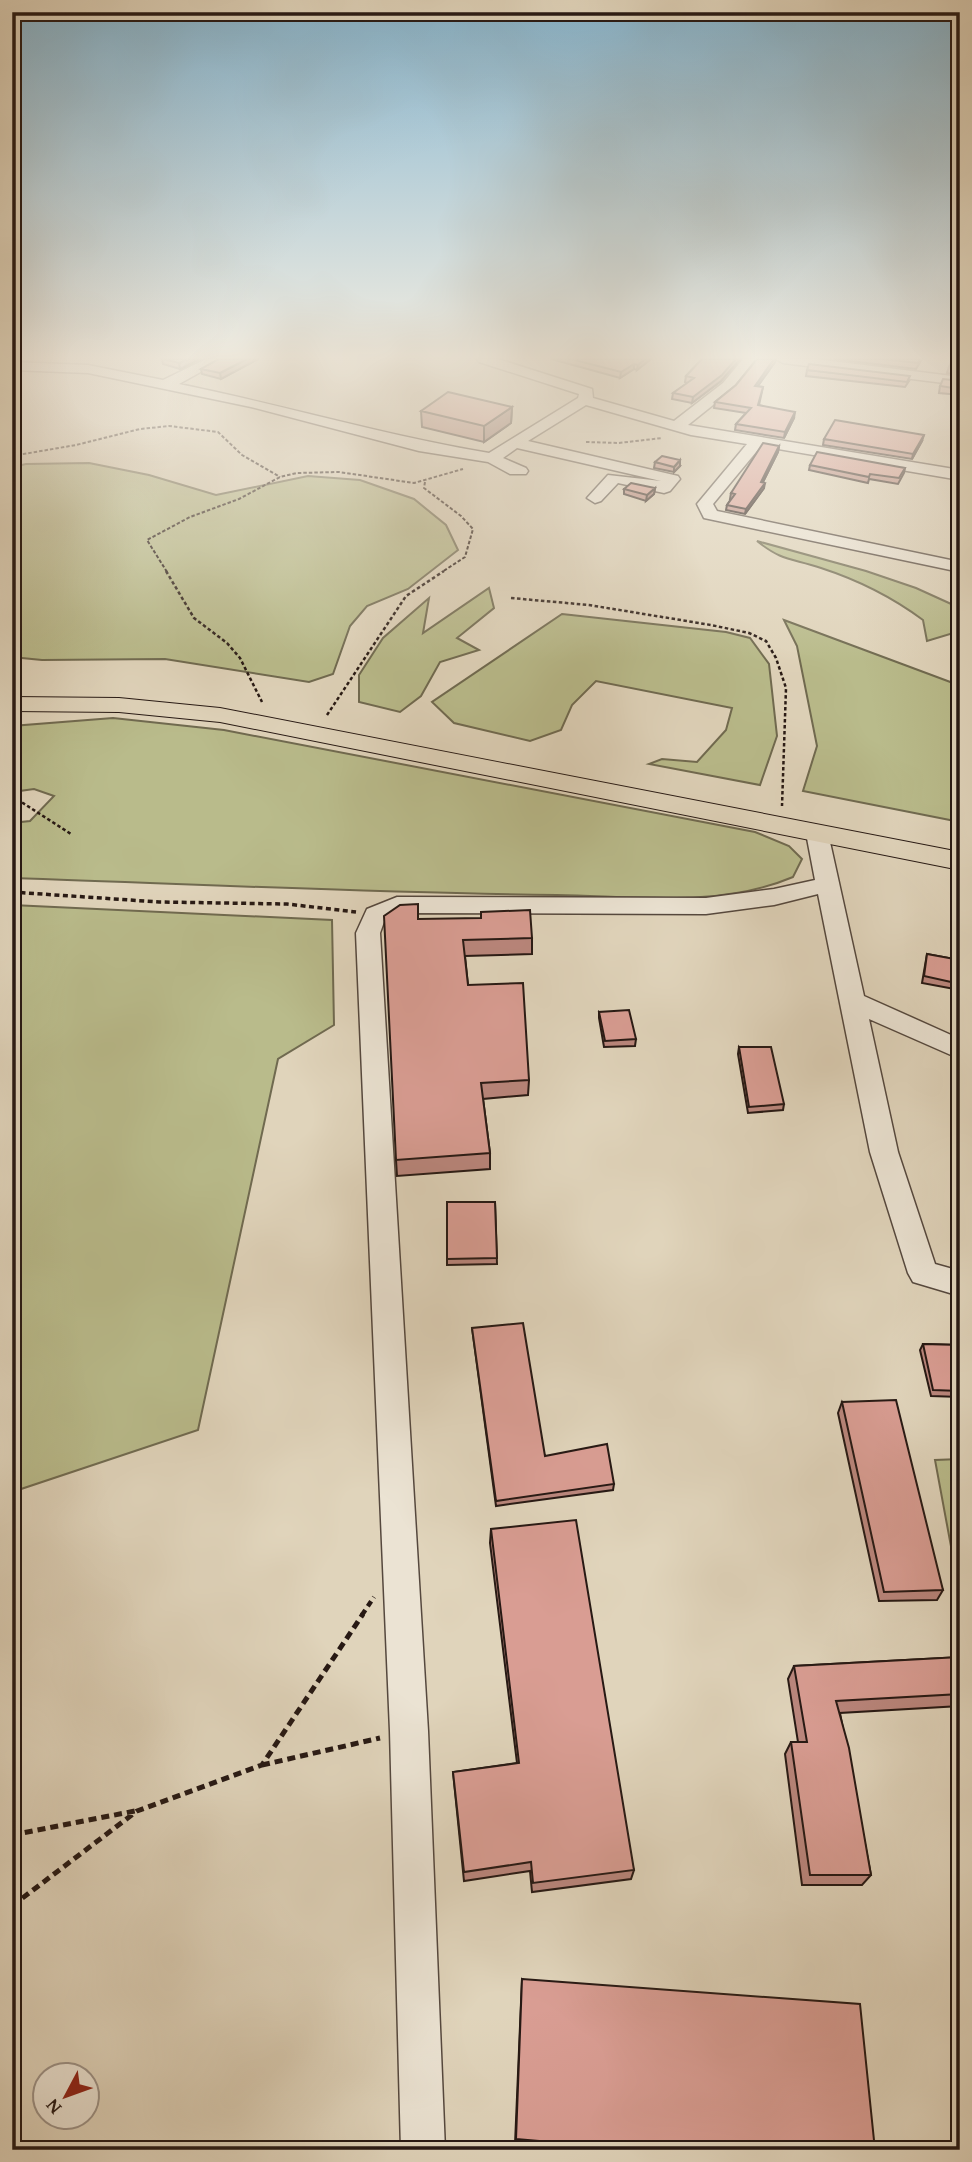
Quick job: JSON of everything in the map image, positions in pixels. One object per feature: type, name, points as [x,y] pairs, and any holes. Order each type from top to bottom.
[{"type":"main road","points":[[12,685],[114,687],[262,702],[960,841]]},
{"type":"main road","points":[[12,704],[119,705],[220,715],[960,861]]},
{"type":"street","points":[[495,460],[510,469],[520,471]]},
{"type":"street","points":[[589,460],[672,479],[664,488],[614,478],[595,498]]},
{"type":"street","points":[[742,460],[705,504],[710,515],[960,567]]},
{"type":"street","points":[[867,460],[960,475]]},
{"type":"street","points":[[817,832],[884,1153],[923,1273],[960,1284]]},
{"type":"street","points":[[423,2150],[409,1731],[368,933],[376,914],[397,905],[706,906],[774,897],[828,884]]},
{"type":"street","points":[[852,1000],[960,1050]]},
{"type":"path","points":[[250,460],[280,477]]},
{"type":"path","points":[[262,702],[240,659],[227,643],[194,618],[147,540],[280,477],[297,473],[339,472],[393,481],[425,482],[487,460]]},
{"type":"path","points":[[327,715],[406,596],[465,557],[473,529],[461,516],[424,488],[425,482]]},
{"type":"path","points":[[511,598],[589,605],[712,625],[749,633],[766,641],[776,658],[786,688],[782,806]]},
{"type":"path","points":[[12,796],[71,834]]},
{"type":"path","points":[[12,892],[159,902],[287,904],[376,914]]},
{"type":"path","points":[[262,1765],[377,1592]]},
{"type":"path","points":[[12,1835],[137,1811],[262,1765],[409,1731]]},
{"type":"path","points":[[12,1906],[137,1811]]},
{"type":"green space","points":[[89,463],[149,475],[216,495],[308,476],[360,480],[414,499],[446,525],[458,550],[408,589],[367,606],[350,626],[333,674],[309,682],[165,659],[42,660],[12,657],[12,467],[26,464]]},
{"type":"green space","points":[[757,541],[866,571],[916,588],[960,608],[960,631],[927,641],[923,620],[887,597],[835,573],[781,556]]},
{"type":"green space","points":[[489,588],[494,608],[457,638],[479,650],[440,662],[421,696],[400,712],[359,702],[359,675],[383,638],[429,598],[423,633]]},
{"type":"green space","points":[[562,614],[726,632],[750,638],[769,664],[777,736],[760,785],[649,764],[662,759],[697,762],[726,730],[732,708],[596,681],[572,705],[561,730],[530,741],[454,723],[432,702]]},
{"type":"green space","points":[[784,620],[953,683],[952,712],[960,709],[960,822],[803,791],[817,746],[797,646]]},
{"type":"green space","points":[[113,718],[224,730],[755,832],[789,846],[802,859],[793,877],[765,887],[707,897],[677,898],[12,878],[12,823],[30,821],[54,796],[34,789],[12,792],[12,726]]},
{"type":"green space","points":[[12,905],[332,920],[334,1025],[278,1059],[198,1430],[12,1492]]},
{"type":"green space","points":[[960,1459],[960,1595],[935,1460]]},
{"type":"building","points":[[657,460],[680,460],[674,467],[655,462]]},
{"type":"building","points":[[752,460],[772,460],[761,482],[765,483],[746,509],[727,505],[735,494],[731,493]]},
{"type":"building","points":[[813,460],[860,460],[905,468],[899,478],[870,474],[869,477],[810,465]]},
{"type":"building","points":[[631,483],[655,488],[647,495],[624,489]]},
{"type":"building","points":[[418,904],[418,919],[481,918],[481,912],[530,910],[532,938],[463,940],[468,985],[523,983],[529,1080],[481,1083],[490,1153],[396,1160],[384,916],[400,905]]},
{"type":"building","points":[[927,954],[960,960],[960,984],[924,976]]},
{"type":"building","points":[[629,1010],[636,1039],[605,1041],[599,1012]]},
{"type":"building","points":[[739,1047],[771,1047],[784,1104],[749,1107]]},
{"type":"building","points":[[447,1202],[495,1202],[497,1258],[447,1259]]},
{"type":"building","points":[[523,1323],[545,1456],[607,1444],[614,1484],[496,1501],[472,1328]]},
{"type":"building","points":[[923,1344],[960,1345],[960,1391],[933,1390]]},
{"type":"building","points":[[896,1400],[943,1590],[884,1592],[842,1402]]},
{"type":"building","points":[[576,1520],[634,1870],[533,1883],[531,1862],[464,1872],[453,1772],[519,1763],[491,1529]]},
{"type":"building","points":[[960,1657],[960,1694],[836,1701],[849,1748],[871,1875],[810,1875],[791,1742],[807,1742],[794,1666]]},
{"type":"building","points":[[522,1979],[860,2004],[875,2150],[644,2150],[516,2139]]}]
